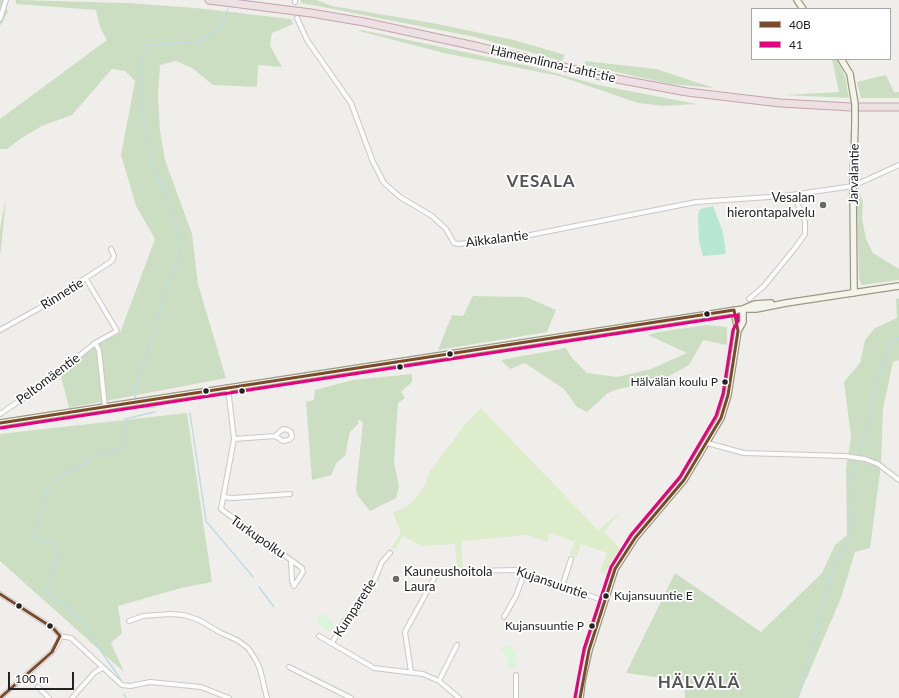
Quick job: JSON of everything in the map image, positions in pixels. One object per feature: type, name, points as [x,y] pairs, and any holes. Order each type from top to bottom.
[{"type":"highway","name":"Hämeenlinna-Lahti-tie","points":[[209,0],[311,13],[364,22],[475,46],[601,76],[687,92],[787,104],[851,107],[899,106]]},
{"type":"street","points":[[0,19],[6,0]]},
{"type":"street","name":"Aikkalantie","points":[[297,18],[306,40],[351,103],[373,162],[384,183],[400,197],[432,216],[446,230],[454,243],[466,244],[520,238],[696,202],[794,195],[853,186],[899,165]]},
{"type":"street","name":"Jarvalantie","points":[[842,60],[850,74],[854,104],[854,293]]},
{"type":"street","points":[[749,299],[774,274],[805,234],[805,222],[794,195]]},
{"type":"street","name":"Rinnetie","points":[[0,330],[38,309],[112,262],[114,256],[111,249]]},
{"type":"street","name":"Peltomäentie","points":[[0,414],[43,385],[95,343],[117,331],[86,279]]},
{"type":"street","points":[[0,423],[899,286]]},
{"type":"street","points":[[580,698],[584,670],[619,561],[635,538],[684,480],[707,443],[725,408],[738,331],[743,322],[743,309]]},
{"type":"street","points":[[734,310],[738,331]]},
{"type":"street","name":"Peltomäentie","points":[[95,343],[99,350],[105,407]]},
{"type":"street","points":[[228,388],[234,439],[232,460],[223,497],[232,498],[290,494]]},
{"type":"street","points":[[234,439],[275,436]]},
{"type":"street","points":[[707,443],[744,453],[845,456],[878,464],[899,480]]},
{"type":"street","name":"Turkupolku","points":[[223,497],[221,509],[224,513],[291,560],[302,568],[303,572],[294,586],[292,580],[291,560]]},
{"type":"street","name":"Kumparetie","points":[[332,643],[345,620],[355,614],[373,584],[382,562],[390,553]]},
{"type":"street","points":[[562,587],[572,559]]},
{"type":"street","name":"Kujansuuntie","points":[[475,572],[508,569],[605,601]]},
{"type":"street","points":[[504,617],[516,596],[524,574]]},
{"type":"street","points":[[411,672],[405,632],[436,575]]},
{"type":"street","points":[[0,594],[53,628],[60,636],[71,638],[102,668],[126,686],[150,682],[201,687],[229,698]]},
{"type":"street","points":[[129,621],[143,616],[170,614],[184,615],[199,620],[221,633],[237,640],[248,648],[256,660],[260,669],[266,698]]},
{"type":"street","points":[[0,698],[52,652],[59,641],[60,636]]},
{"type":"street","points":[[319,636],[374,668],[423,674],[439,681],[459,698]]},
{"type":"street","points":[[439,681],[457,645]]},
{"type":"street","points":[[289,667],[351,698]]},
{"type":"street","points":[[72,698],[94,673],[102,668]]},
{"type":"street","points":[[516,675],[516,698]]},
{"type":"street","points":[[38,687],[49,698]]},
{"type":"green space","points":[[0,0],[2,0],[8,12],[0,26]]},
{"type":"green space","points":[[16,0],[128,3],[196,8],[291,19],[293,24],[272,33],[270,46],[282,67],[258,65],[257,87],[213,85],[192,68],[176,61],[160,65],[158,96],[160,131],[165,160],[192,234],[198,284],[226,378],[69,408],[60,373],[93,347],[120,333],[155,239],[136,206],[121,155],[135,81],[125,71],[112,69],[72,115],[42,126],[20,139],[7,149],[0,149],[0,119],[107,40],[100,27],[96,10],[16,4]]},
{"type":"green space","points":[[300,0],[316,0],[332,6],[432,23],[514,40],[565,55],[562,61],[475,37],[302,3]]},
{"type":"green space","points":[[362,30],[534,67],[598,85],[697,104],[664,106],[638,103],[559,76],[444,53],[359,31]]},
{"type":"green space","points":[[832,60],[837,60],[845,77],[849,98],[784,95],[839,92]]},
{"type":"green space","points":[[585,61],[656,69],[714,88],[670,84],[585,65]]},
{"type":"green space","points":[[886,75],[894,92],[899,92],[899,98],[861,98],[857,82]]},
{"type":"green space","points":[[858,186],[863,203],[862,218],[866,239],[873,253],[899,269],[899,280],[862,285],[859,279],[857,205]]},
{"type":"green space","points":[[6,198],[2,240],[0,256],[0,229]]},
{"type":"green space","points":[[713,206],[723,232],[726,254],[703,256],[699,242],[698,215],[700,209]]},
{"type":"green space","points":[[473,296],[526,297],[556,310],[547,332],[438,350],[452,315],[463,316]]},
{"type":"green space","points":[[899,298],[899,360],[893,362],[883,409],[881,465],[870,548],[855,552],[841,598],[798,698],[685,698],[684,681],[626,673],[675,573],[761,632],[822,573],[835,545],[847,535],[846,469],[851,436],[844,382],[860,363],[865,340],[875,328],[897,318],[896,299]]},
{"type":"green space","points":[[706,325],[727,327],[727,345],[703,340],[689,365],[664,379],[618,389],[608,393],[587,412],[577,407],[564,389],[525,363],[510,369],[501,360],[566,348],[572,358],[587,373],[617,377],[651,369],[687,353],[648,335]]},
{"type":"green space","points":[[412,374],[412,382],[401,392],[405,398],[398,403],[394,462],[399,487],[396,498],[370,511],[358,496],[356,490],[363,422],[358,420],[358,424],[350,432],[345,456],[337,462],[331,475],[312,480],[306,402],[314,400],[315,390],[353,380]]},
{"type":"green space","points":[[481,408],[598,530],[621,511],[604,532],[621,549],[613,558],[605,573],[600,572],[607,553],[581,544],[577,556],[570,554],[575,542],[550,533],[547,542],[528,535],[461,541],[463,570],[457,570],[455,544],[421,546],[403,536],[395,549],[392,547],[401,532],[393,513],[409,505],[419,494],[426,483],[430,471],[468,421]]},
{"type":"green space","points":[[187,413],[212,582],[181,588],[118,606],[122,633],[111,643],[124,672],[0,561],[0,434]]},
{"type":"green space","points":[[325,613],[334,627],[330,632],[317,624],[319,618]]},
{"type":"green space","points":[[508,645],[515,652],[516,668],[507,667],[508,660],[501,649]]},
{"type":"waterway","points":[[157,321],[168,281],[176,267],[181,253],[177,228],[162,185],[154,169],[147,141],[141,101],[142,62],[148,45],[197,42],[221,28],[228,9]]},
{"type":"waterway","points":[[135,399],[135,389],[147,357],[150,340],[157,327]]},
{"type":"waterway","points":[[858,456],[869,421],[874,391],[884,359],[891,344],[899,338]]},
{"type":"waterway","points":[[136,406],[138,408],[155,407]]},
{"type":"waterway","points":[[121,680],[97,645],[84,620],[74,616],[68,606],[50,596],[46,592],[58,557],[56,547],[50,542],[37,540],[34,537],[46,492],[55,481],[70,470],[87,463],[94,455],[121,449],[127,436],[125,419],[155,412]]},
{"type":"waterway","points":[[190,413],[206,521],[253,577]]},
{"type":"waterway","points":[[798,698],[826,591],[835,566],[849,540],[854,496],[852,479],[857,460]]},
{"type":"waterway","points":[[259,587],[274,607]]},
{"type":"waterway","points":[[124,694],[126,698]]},
{"type":"transit line","name":"40B","points":[[0,423],[734,310]]},
{"type":"transit line","name":"40B","points":[[580,698],[589,650],[615,569],[635,538],[684,480],[721,418],[728,395],[738,331],[734,310]]},
{"type":"transit line","name":"41","points":[[1,428],[738,315],[738,321],[733,330],[723,394],[716,416],[680,477],[631,535],[611,567],[584,649],[575,697]]},
{"type":"transit line","name":"40B","points":[[0,594],[53,628],[60,636],[52,652],[0,698]]},
{"type":"place","name":"Vesalan hierontapalvelu","points":[[823,205]]},
{"type":"place","name":"Hälvälän koulu P","points":[[725,382]]},
{"type":"place","name":"Kauneushoitola Laura","points":[[396,579]]},
{"type":"place","name":"Kujansuuntie E","points":[[606,596]]},
{"type":"place","name":"Kujansuuntie P","points":[[592,626]]},
{"type":"district","name":"VESALA","points":[[541,182]]},
{"type":"district","name":"HÄLVÄLÄ","points":[[699,683]]}]
